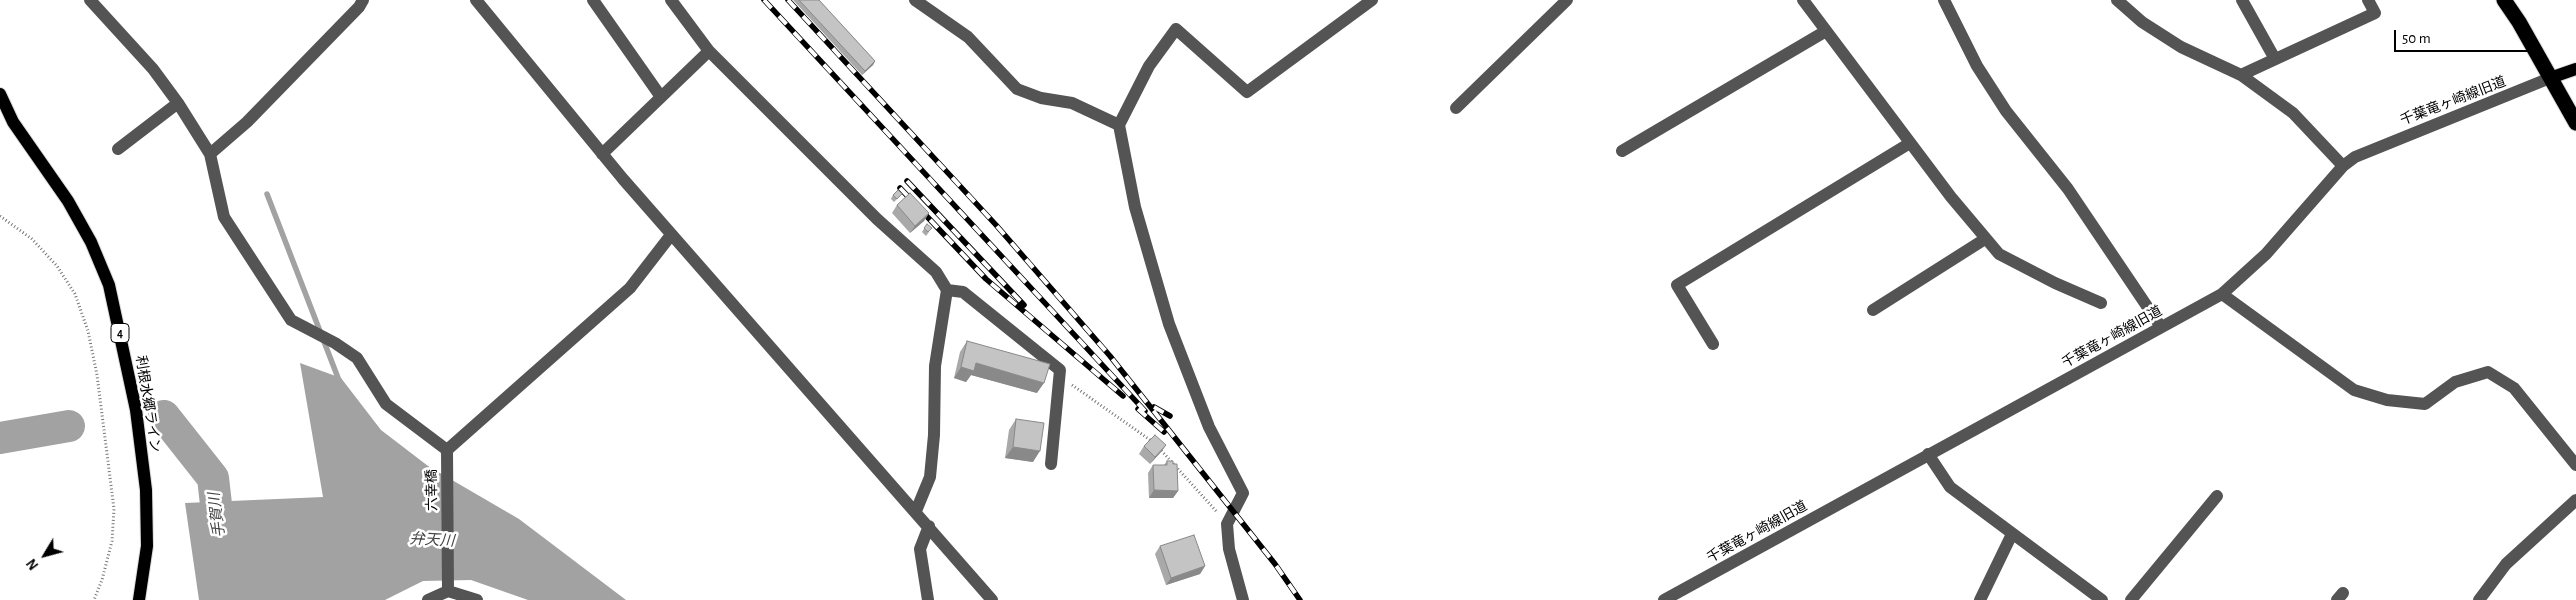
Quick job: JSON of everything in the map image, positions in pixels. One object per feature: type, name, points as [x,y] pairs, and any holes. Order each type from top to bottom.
[{"type":"highway","points":[[2504,0],[2519,22],[2576,123]]},
{"type":"highway","points":[[2511,0],[2519,22]]},
{"type":"main road","points":[[2550,78],[2576,69]]},
{"type":"main road","name":"利根水郷ライン","points":[[0,94],[13,122],[68,201],[91,242],[110,285],[136,410],[146,490],[147,546],[139,600]]},
{"type":"street","points":[[90,0],[153,69],[178,103],[210,154],[224,217],[291,320],[336,344],[357,358],[386,404],[447,450],[630,288],[671,235]]},
{"type":"street","points":[[210,154],[247,122],[364,0]]},
{"type":"street","points":[[476,0],[671,235],[916,511],[992,600]]},
{"type":"street","points":[[593,0],[661,97]]},
{"type":"street","points":[[671,0],[708,51],[877,219],[936,272],[947,290],[935,366],[934,435],[930,477],[916,511]]},
{"type":"street","points":[[915,0],[968,37],[1017,89],[1041,98],[1072,103],[1119,125]]},
{"type":"street","points":[[1243,600],[1229,549],[1227,524],[1243,493],[1209,427],[1169,324],[1135,207],[1119,125],[1149,66],[1176,29],[1247,92],[1372,0]]},
{"type":"street","points":[[1456,108],[1567,0]]},
{"type":"street","points":[[1803,0],[1910,143],[1999,254],[2055,284],[2101,303]]},
{"type":"street","points":[[1944,0],[1977,66],[2006,111],[2068,189],[2161,327]]},
{"type":"street","points":[[2118,0],[2142,22],[2181,47],[2240,75],[2293,113],[2342,166]]},
{"type":"street","points":[[2242,0],[2275,59]]},
{"type":"street","points":[[2240,75],[2375,13],[2368,0]]},
{"type":"street","points":[[1622,151],[1826,31]]},
{"type":"street","points":[[602,154],[708,51]]},
{"type":"street","name":"千葉竜ヶ崎線旧道","points":[[1664,600],[2222,294],[2266,254],[2342,166],[2370,149],[2550,78]]},
{"type":"street","points":[[118,149],[178,103]]},
{"type":"street","points":[[1713,344],[1677,285],[1910,143]]},
{"type":"street","points":[[1873,310],[1986,239]]},
{"type":"street","points":[[947,290],[964,292],[1060,370],[1051,464]]},
{"type":"street","points":[[2222,294],[2354,390],[2388,400],[2425,404],[2454,382],[2488,372],[2514,388],[2576,465]]},
{"type":"street","name":"六幸橋","points":[[447,450],[448,591]]},
{"type":"street","points":[[1928,454],[1950,486],[2102,600]]},
{"type":"street","points":[[2131,600],[2217,496]]},
{"type":"street","points":[[2479,600],[2506,564],[2576,500]]},
{"type":"street","points":[[928,526],[920,549],[928,600]]},
{"type":"street","points":[[1980,600],[2012,534]]},
{"type":"street","points":[[428,600],[448,591],[477,600]]},
{"type":"path","points":[[0,216],[32,239],[57,266],[75,294],[88,332],[97,375],[114,509],[112,540],[102,580],[94,600]]},
{"type":"path","points":[[1059,376],[1151,440],[1227,524]]},
{"type":"water","name":"弁天川","points":[[300,363],[341,378],[381,430],[428,466],[519,519],[626,600],[528,600],[471,580],[423,581],[385,600],[199,600],[185,503],[323,497]]},
{"type":"building","points":[[799,0],[819,0],[875,61],[865,71]]},
{"type":"building","points":[[898,190],[902,194],[897,199],[893,195]]},
{"type":"building","points":[[910,193],[929,213],[915,226],[897,205]]},
{"type":"building","points":[[927,224],[932,228],[928,232],[924,228]]},
{"type":"building","points":[[967,341],[1050,364],[1044,383],[976,363],[974,371],[961,367]]},
{"type":"building","points":[[1016,419],[1044,423],[1040,451],[1013,447]]},
{"type":"building","points":[[1155,435],[1166,445],[1155,457],[1144,446]]},
{"type":"building","points":[[1167,461],[1173,461],[1173,464],[1177,464],[1178,491],[1154,490],[1153,465],[1167,465]]},
{"type":"building","points":[[1194,535],[1205,566],[1171,578],[1160,546]]},
{"type":"waterway","points":[[267,194],[340,383]]},
{"type":"waterway","name":"手賀川","points":[[164,416],[213,478],[227,600]]},
{"type":"waterway","name":"手賀川","points":[[0,438],[69,426]]},
{"type":"railway","points":[[764,0],[1145,411]]},
{"type":"railway","points":[[788,0],[996,225],[1110,356],[1275,564],[1300,600]]},
{"type":"railway","points":[[907,181],[1024,305]]},
{"type":"railway","points":[[900,188],[986,279],[1123,396]]},
{"type":"railway","points":[[1154,407],[1170,416]]},
{"type":"railway","points":[[1138,409],[1164,432]]}]
